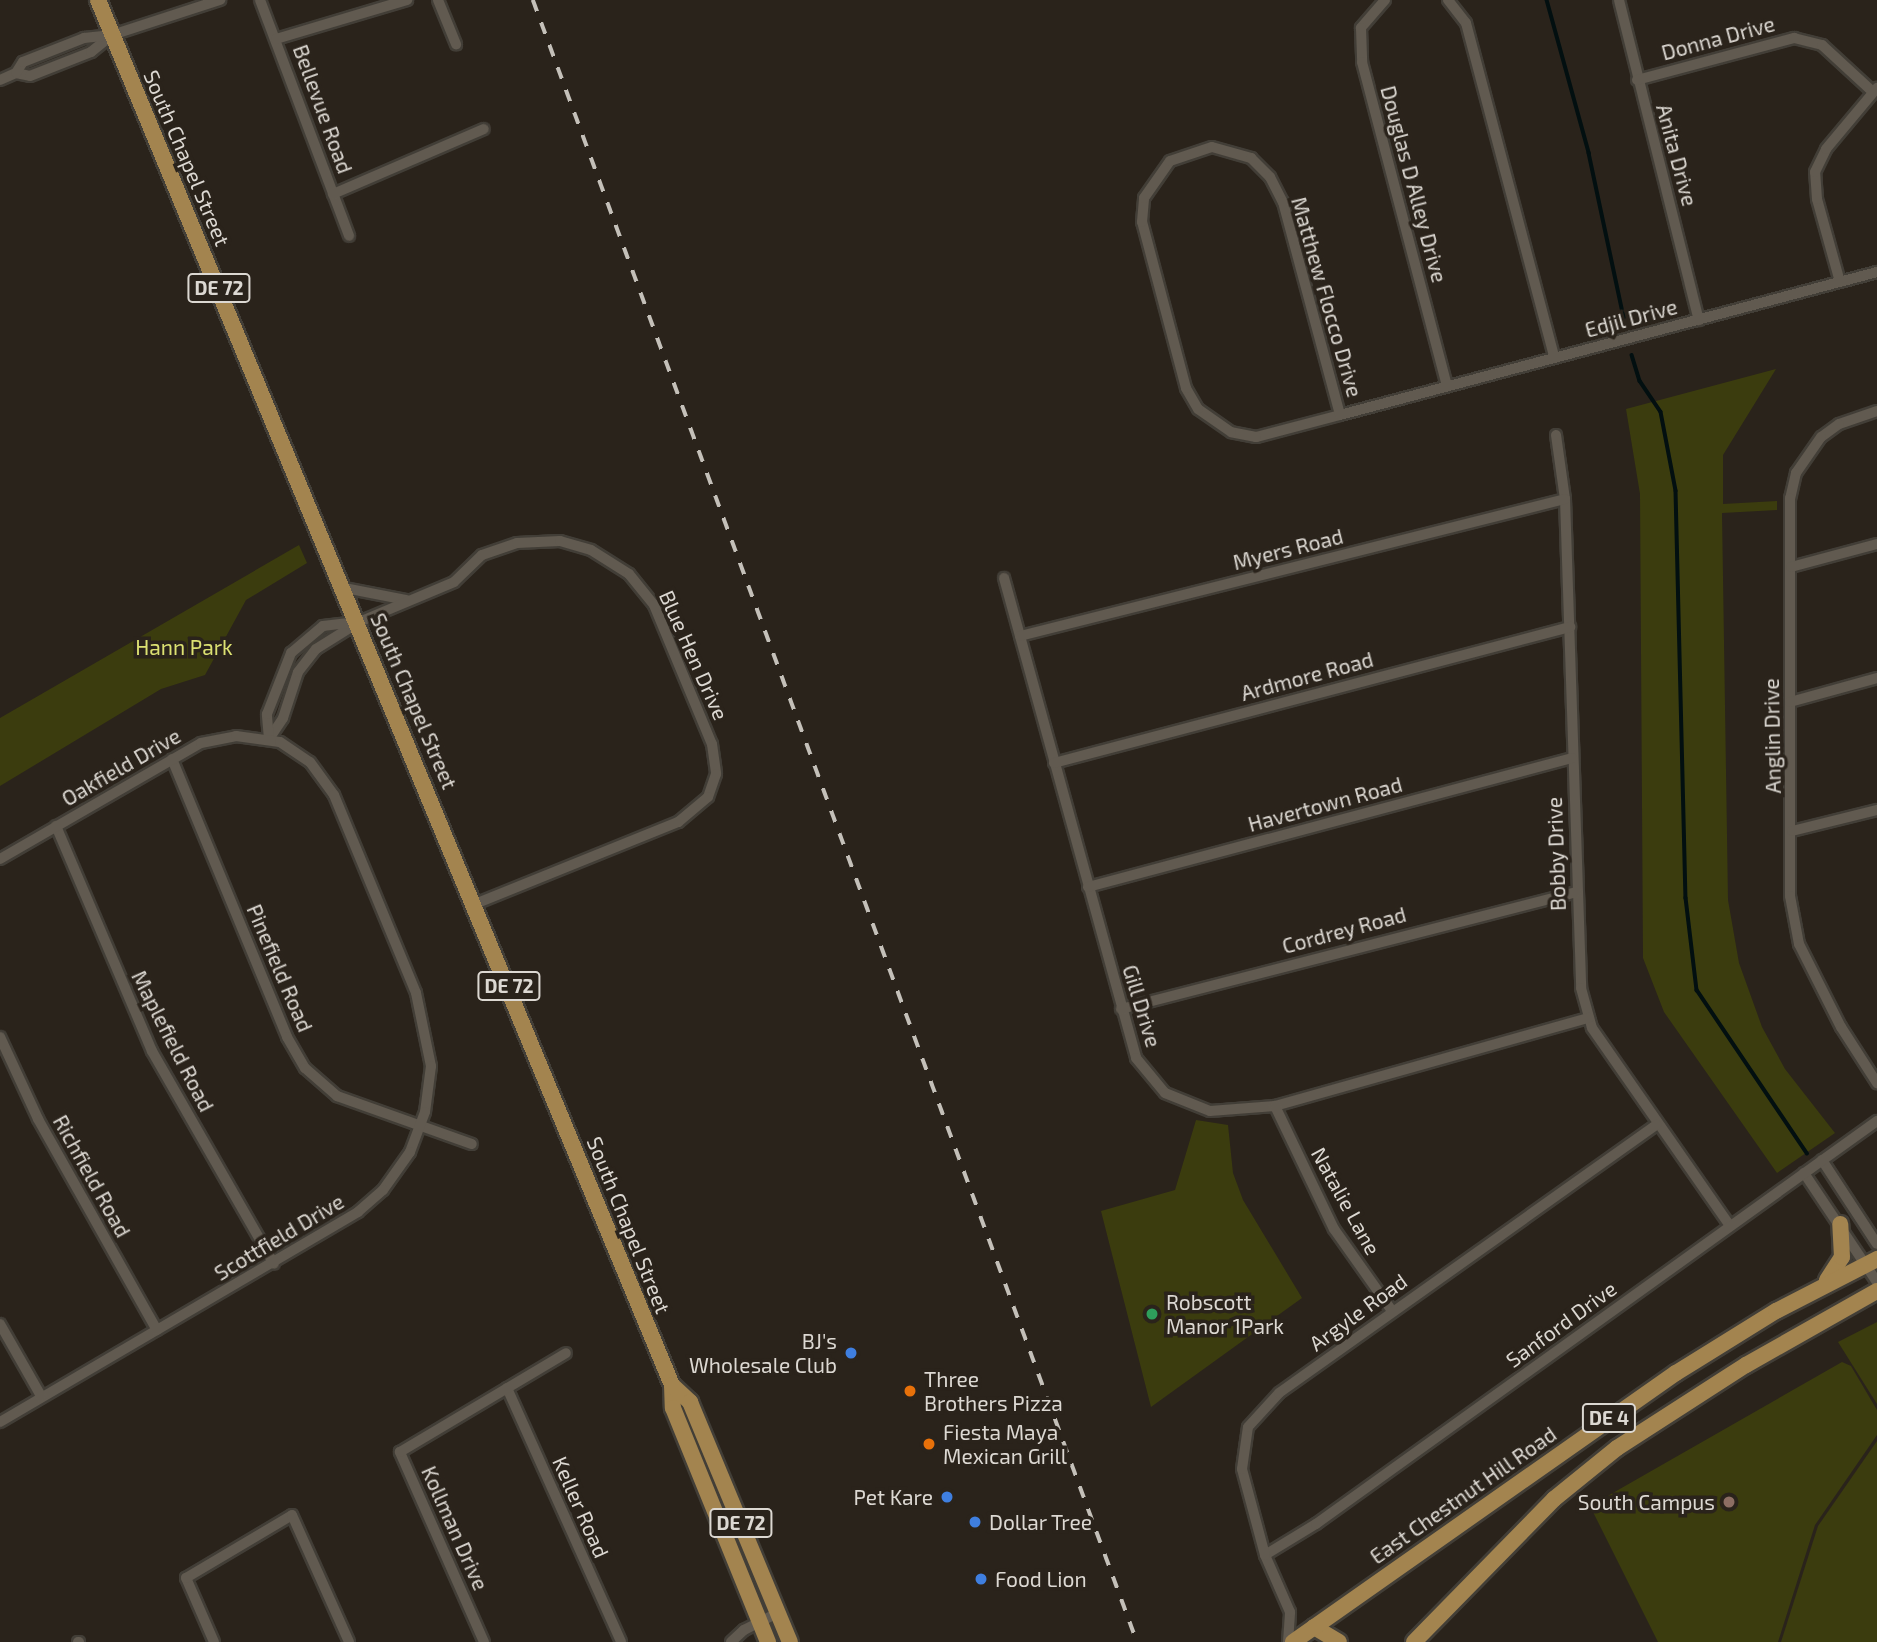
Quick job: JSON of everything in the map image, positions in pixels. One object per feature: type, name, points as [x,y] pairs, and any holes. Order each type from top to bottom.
[{"type":"main road","name":"DE 72","points":[[98,0],[112,35]]},
{"type":"main road","name":"South Chapel Street","points":[[112,35],[345,588],[672,1385],[673,1408],[768,1642]]},
{"type":"main road","points":[[1822,1286],[1842,1258],[1840,1224]]},
{"type":"main road","name":"East Chestnut Hill Road","points":[[1291,1642],[1643,1394],[1822,1286],[1872,1261]]},
{"type":"main road","name":"DE 4","points":[[1414,1642],[1554,1499],[1608,1455],[1746,1365],[1877,1290]]},
{"type":"main road","name":"South Chapel Street","points":[[672,1385],[690,1402],[790,1642]]},
{"type":"main road","points":[[1314,1627],[1339,1642]]},
{"type":"street","points":[[0,80],[16,73],[30,76],[91,52],[112,35],[220,0]]},
{"type":"street","name":"Bellevue Road","points":[[260,0],[349,236]]},
{"type":"street","points":[[276,39],[407,0]]},
{"type":"street","points":[[438,0],[456,44]]},
{"type":"street","name":"Douglas D Alley Drive","points":[[1385,0],[1361,28],[1362,62],[1447,386]]},
{"type":"street","points":[[1448,0],[1466,23],[1554,358]]},
{"type":"street","name":"Anita Drive","points":[[1619,0],[1699,320]]},
{"type":"street","name":"Donna Drive","points":[[1637,80],[1794,38],[1822,45],[1875,90]]},
{"type":"street","points":[[1840,282],[1817,199],[1815,172],[1826,149],[1875,90]]},
{"type":"street","name":"Bellevue Road","points":[[333,194],[485,129]]},
{"type":"street","name":"Matthew Flocco Drive","points":[[1340,415],[1283,202],[1270,177],[1251,158],[1212,148],[1170,161],[1144,198],[1142,222],[1186,388],[1198,409],[1231,432],[1256,437],[1340,415],[1394,400]]},
{"type":"street","name":"Edjil Drive","points":[[1394,400],[1877,272]]},
{"type":"street","name":"Anglin Drive","points":[[1877,411],[1839,424],[1808,451],[1790,498],[1790,896],[1805,963],[1877,1083]]},
{"type":"street","name":"Bobby Drive","points":[[1556,435],[1565,499],[1578,958],[1589,1018],[1656,1125],[1730,1226]]},
{"type":"street","name":"Myers Road","points":[[1020,636],[1565,499]]},
{"type":"street","name":"Blue Hen Drive","points":[[359,622],[454,582],[482,555],[506,545],[550,541],[591,550],[629,574],[654,605],[716,753],[713,786],[689,816],[475,904]]},
{"type":"street","points":[[1791,567],[1877,544]]},
{"type":"street","name":"Gill Drive","points":[[1004,578],[1136,1058],[1165,1093],[1210,1111],[1275,1106],[1589,1018]]},
{"type":"street","points":[[345,588],[409,601]]},
{"type":"street","points":[[269,739],[267,714],[291,653],[323,626],[359,622]]},
{"type":"street","points":[[269,739],[283,718],[307,660],[359,622]]},
{"type":"street","name":"Ardmore Road","points":[[1054,762],[1570,627]]},
{"type":"street","points":[[1790,702],[1877,678]]},
{"type":"street","name":"Oakfield Drive","points":[[0,859],[172,759],[224,737],[269,739]]},
{"type":"street","name":"Scottfield Drive","points":[[0,1422],[157,1329],[274,1264],[372,1201],[403,1165],[421,1126],[428,1097],[430,1052],[416,993],[329,785],[302,755],[269,739]]},
{"type":"street","name":"Havertown Road","points":[[1088,887],[1572,758]]},
{"type":"street","name":"Pinefield Road","points":[[172,759],[299,1059],[337,1096],[472,1144]]},
{"type":"street","points":[[1792,831],[1877,810]]},
{"type":"street","name":"Maplefield Road","points":[[56,826],[148,1042],[274,1264]]},
{"type":"street","name":"Cordrey Road","points":[[1121,1009],[1577,891]]},
{"type":"street","name":"Richfield Road","points":[[0,1037],[38,1119],[157,1329]]},
{"type":"street","name":"Natalie Lane","points":[[1275,1106],[1334,1228],[1392,1311]]},
{"type":"street","name":"Sanford Drive","points":[[1265,1555],[1327,1516],[1877,1121]]},
{"type":"street","name":"Argyle Road","points":[[1291,1642],[1290,1612],[1265,1555],[1242,1469],[1248,1427],[1279,1393],[1656,1125]]},
{"type":"street","points":[[1822,1160],[1877,1244]]},
{"type":"street","points":[[1804,1173],[1840,1224],[1872,1261],[1877,1282]]},
{"type":"street","points":[[0,1324],[41,1396]]},
{"type":"street","name":"Kollman Drive","points":[[484,1642],[400,1452],[566,1353]]},
{"type":"street","name":"Keller Road","points":[[507,1388],[621,1642]]},
{"type":"street","points":[[214,1642],[186,1578],[292,1515],[349,1642]]},
{"type":"street","points":[[1290,1612],[1314,1627]]},
{"type":"street","points":[[731,1642],[778,1613]]},
{"type":"green space","points":[[1776,369],[1723,455],[1723,504],[1777,501],[1777,510],[1722,513],[1728,900],[1739,963],[1762,1027],[1785,1069],[1835,1133],[1777,1173],[1664,1012],[1643,958],[1640,494],[1626,409]]},
{"type":"green space","name":"Hann Park","points":[[299,545],[307,563],[246,600],[205,675],[161,689],[0,786],[0,718]]},
{"type":"green space","points":[[1196,1120],[1228,1125],[1233,1173],[1243,1200],[1302,1298],[1151,1407],[1101,1211],[1175,1190]]},
{"type":"green space","points":[[1877,1322],[1877,1404],[1838,1342]]},
{"type":"green space","points":[[1842,1362],[1851,1366],[1877,1410],[1877,1435],[1815,1525],[1778,1642],[1658,1642],[1590,1506]]},
{"type":"green space","points":[[1877,1441],[1877,1642],[1781,1642],[1818,1526]]},
{"type":"waterway","points":[[1547,0],[1589,153],[1624,317]]},
{"type":"waterway","points":[[1632,355],[1640,381],[1661,412],[1676,491],[1686,898],[1697,990],[1807,1153]]},
{"type":"railway","points":[[533,0],[1137,1642]]},
{"type":"place","name":"Robscott Manor 1Park","points":[[1152,1314]]},
{"type":"place","name":"BJ's Wholesale Club","points":[[851,1353]]},
{"type":"place","name":"Three Brothers Pizza","points":[[910,1391]]},
{"type":"place","name":"Fiesta Maya Mexican Grill","points":[[929,1444]]},
{"type":"place","name":"Pet Kare","points":[[947,1497]]},
{"type":"place","name":"South Campus","points":[[1729,1502]]},
{"type":"place","name":"Dollar Tree","points":[[975,1522]]},
{"type":"place","name":"Food Lion","points":[[981,1579]]}]
